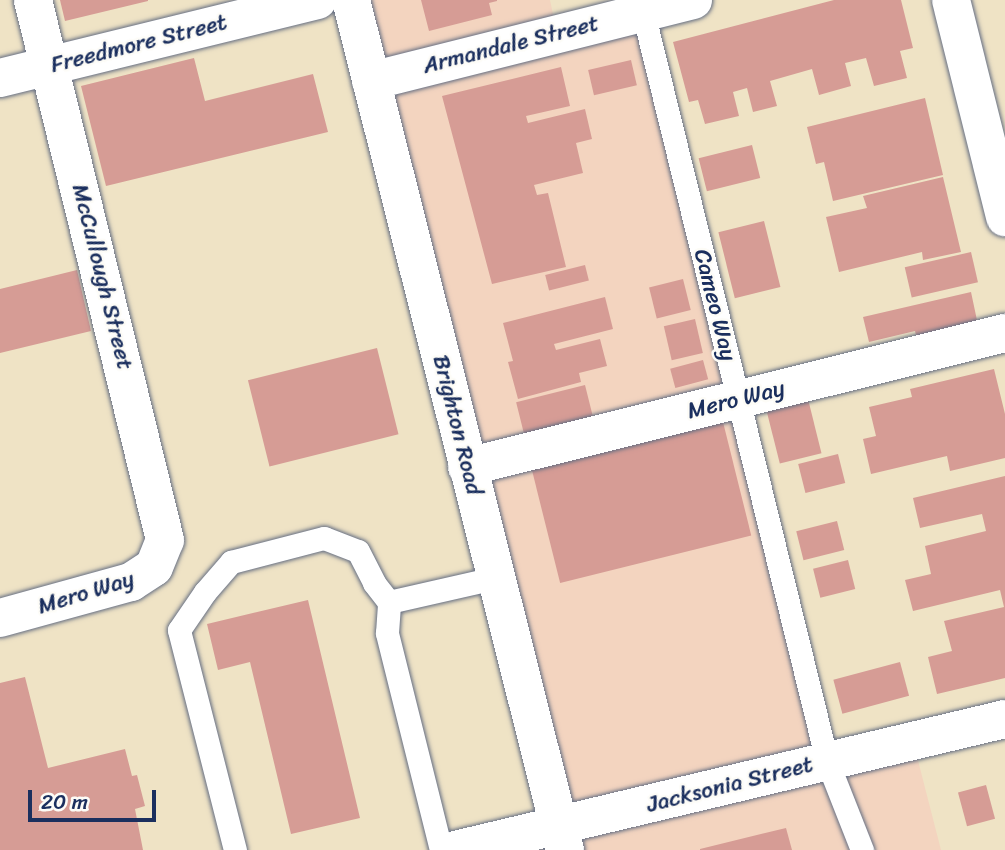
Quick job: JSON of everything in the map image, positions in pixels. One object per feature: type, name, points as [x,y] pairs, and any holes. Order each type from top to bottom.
[{"type":"street","name":"McCullough Street","points":[[33,0],[164,526],[162,554]]},
{"type":"street","name":"Freedmore Street","points":[[0,78],[318,0]]},
{"type":"street","name":"Brighton Road","points":[[351,0],[562,838]]},
{"type":"street","name":"Armandale Street","points":[[371,81],[693,0]]},
{"type":"street","points":[[951,0],[1005,217]]},
{"type":"street","name":"Mero Way","points":[[467,467],[1005,333]]},
{"type":"street","name":"Mero Way","points":[[0,618],[131,582],[155,567],[162,554]]},
{"type":"street","name":"Jacksonia Street","points":[[456,850],[562,838],[827,761],[1005,719]]},
{"type":"lane","name":"Cameo Way","points":[[643,12],[827,761],[862,850]]},
{"type":"lane","points":[[235,850],[180,630],[205,592],[231,562],[324,538],[358,551],[374,583],[388,602],[387,633],[441,850]]},
{"type":"lane","points":[[388,602],[495,578]]},
{"type":"shaded area","points":[[351,0],[550,0],[557,33],[643,12],[827,761],[913,741],[941,850],[455,850],[558,826]]},
{"type":"building","points":[[60,0],[148,0],[148,1],[65,21]]},
{"type":"building","points":[[421,0],[497,1],[489,3],[492,15],[429,31]]},
{"type":"building","points":[[834,0],[901,0],[913,48],[900,51],[907,78],[874,86],[866,58],[845,63],[851,86],[819,95],[812,69],[770,81],[777,106],[753,112],[747,88],[733,92],[739,116],[705,124],[698,100],[689,102],[673,42]]},
{"type":"building","points":[[194,58],[205,101],[313,74],[328,132],[106,186],[81,86]]},
{"type":"building","points":[[631,60],[637,85],[594,95],[588,70]]},
{"type":"building","points":[[561,67],[570,106],[526,116],[528,123],[585,109],[592,139],[576,143],[583,173],[534,185],[537,195],[548,193],[566,267],[492,284],[442,96]]},
{"type":"building","points":[[925,98],[943,175],[833,201],[824,162],[816,164],[807,127]]},
{"type":"building","points":[[752,145],[760,178],[707,191],[699,158]]},
{"type":"building","points":[[943,177],[961,252],[923,260],[922,252],[839,272],[826,217],[867,208],[863,196]]},
{"type":"building","points":[[764,221],[780,287],[735,298],[718,232]]},
{"type":"building","points":[[971,252],[978,282],[912,298],[905,267]]},
{"type":"building","points":[[585,265],[589,281],[549,290],[545,275]]},
{"type":"building","points":[[77,270],[91,331],[0,353],[0,289]]},
{"type":"building","points":[[683,279],[691,310],[657,319],[649,287]]},
{"type":"building","points":[[971,292],[978,325],[917,339],[915,331],[869,342],[863,317]]},
{"type":"building","points":[[605,297],[613,329],[554,344],[556,350],[600,339],[607,366],[579,373],[581,382],[518,399],[508,362],[513,361],[503,323]]},
{"type":"building","points":[[695,319],[703,353],[672,360],[664,326]]},
{"type":"building","points":[[377,348],[399,434],[269,467],[248,380]]},
{"type":"building","points":[[703,360],[708,379],[675,388],[670,369]]},
{"type":"building","points":[[994,369],[1005,414],[1005,458],[950,471],[947,456],[871,474],[863,439],[876,436],[869,407],[912,397],[910,389]]},
{"type":"building","points":[[585,385],[594,422],[525,439],[516,402]]},
{"type":"building","points":[[807,395],[822,453],[780,464],[765,405]]},
{"type":"building","points":[[722,418],[751,535],[560,583],[531,466]]},
{"type":"building","points":[[838,454],[845,483],[805,493],[798,464]]},
{"type":"building","points":[[1005,476],[1005,678],[937,694],[928,657],[952,651],[944,621],[1004,607],[1000,590],[913,611],[905,580],[931,574],[925,546],[986,531],[982,514],[920,528],[913,498]]},
{"type":"building","points":[[837,521],[844,550],[804,560],[796,531]]},
{"type":"building","points":[[848,560],[855,589],[820,598],[813,569]]},
{"type":"building","points":[[308,600],[360,818],[291,834],[250,662],[218,670],[207,624]]},
{"type":"building","points":[[900,662],[909,696],[842,714],[833,680]]},
{"type":"building","points":[[25,677],[48,768],[125,749],[132,776],[137,775],[145,806],[135,809],[143,850],[0,850],[0,683]]},
{"type":"building","points":[[986,785],[995,819],[967,826],[958,793]]},
{"type":"building","points":[[786,828],[792,850],[700,850],[700,849]]}]
